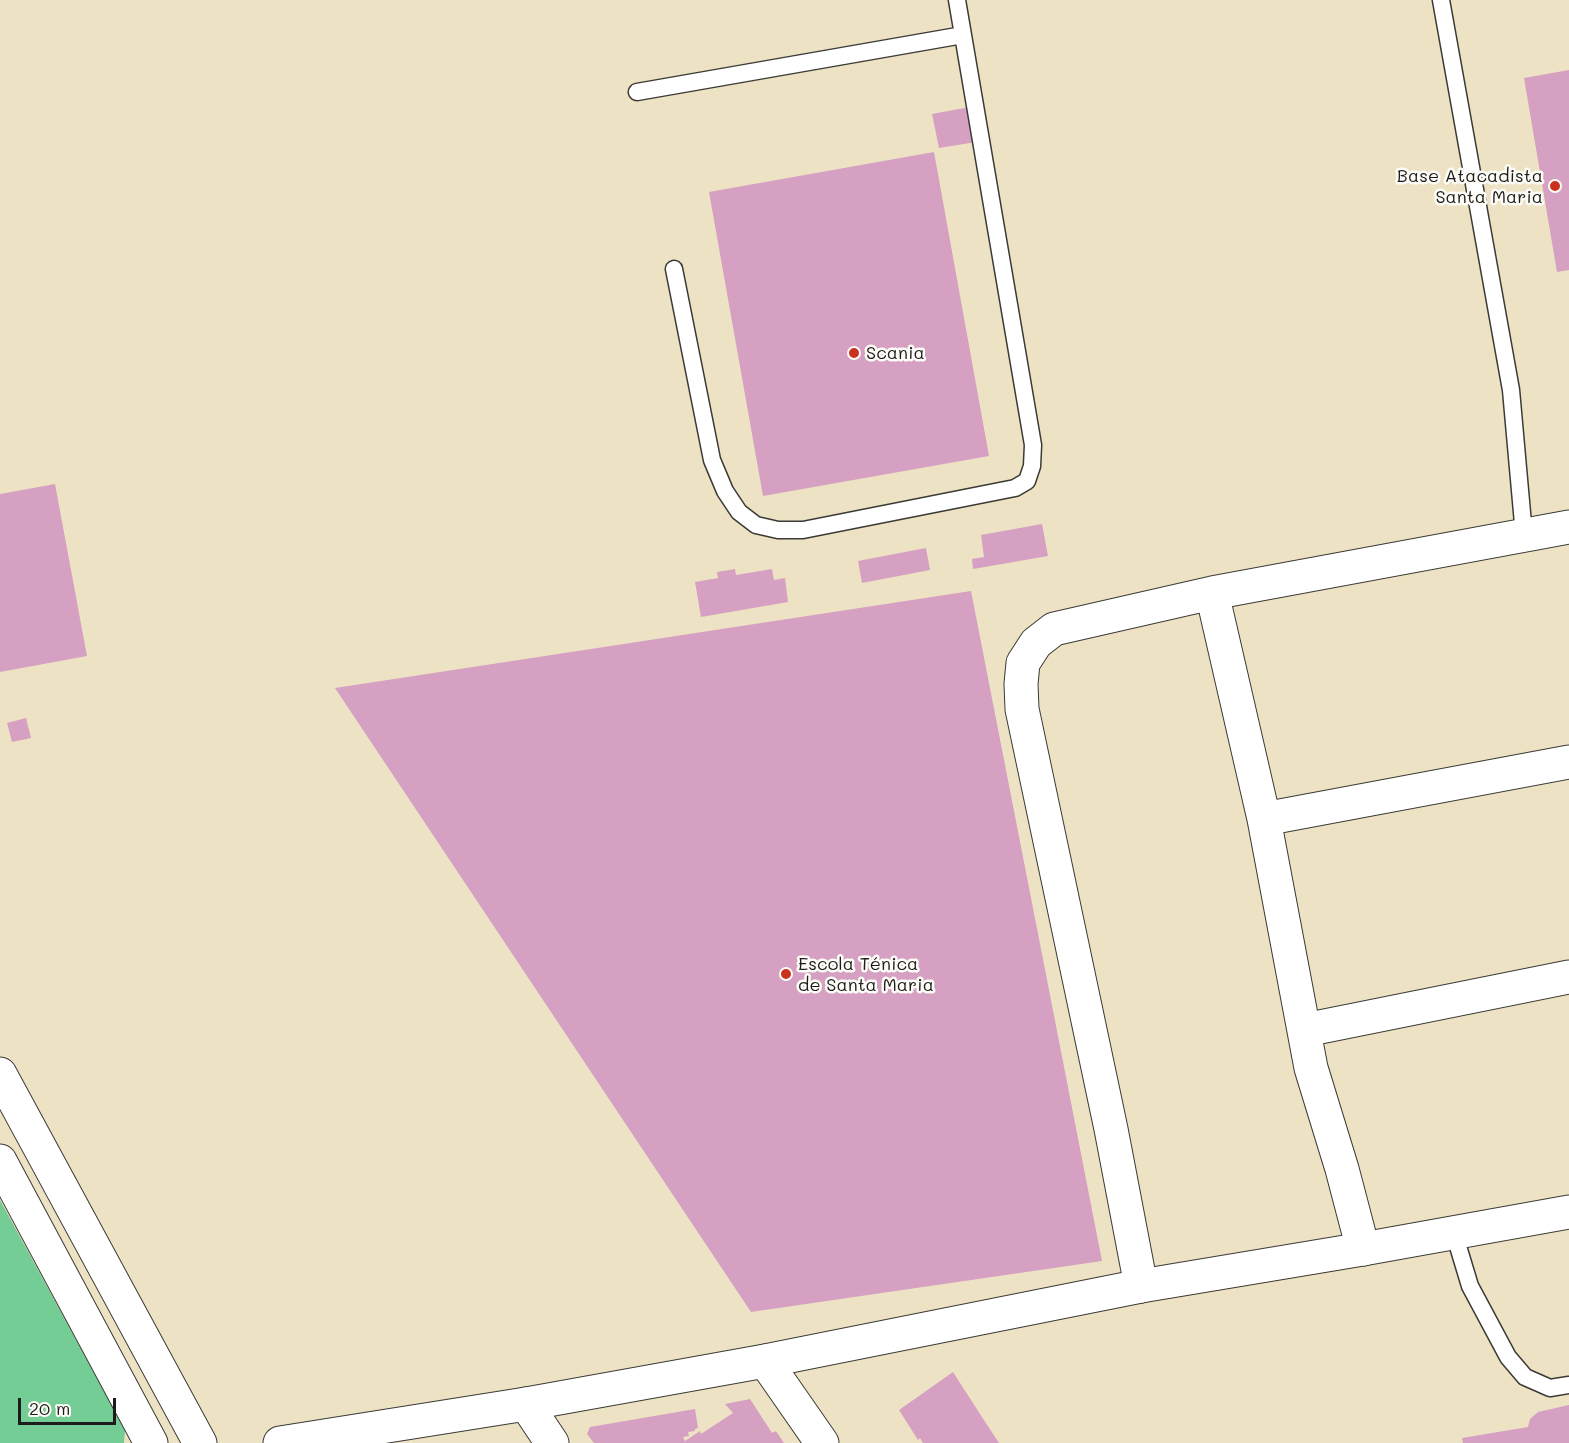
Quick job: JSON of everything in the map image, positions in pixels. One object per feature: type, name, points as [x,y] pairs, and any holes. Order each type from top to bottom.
[{"type":"street","points":[[1141,1286],[1111,1129],[1022,709],[1023,663],[1036,643],[1054,629],[1212,593],[1569,527]]},
{"type":"street","points":[[1212,593],[1264,819],[1311,1068],[1342,1169],[1363,1249]]},
{"type":"street","points":[[1264,819],[1569,762]]},
{"type":"street","points":[[1305,1030],[1569,977]]},
{"type":"street","points":[[0,1074],[200,1443]]},
{"type":"street","points":[[0,1161],[151,1443]]},
{"type":"street","points":[[280,1443],[526,1404],[765,1360],[1141,1286],[1569,1212]]},
{"type":"street","points":[[765,1360],[822,1443]]},
{"type":"street","points":[[526,1404],[552,1443]]},
{"type":"lane","points":[[675,269],[712,460],[725,491],[739,512],[756,525],[778,530],[803,530],[1015,488],[1027,481],[1032,466],[1033,445],[957,0]]},
{"type":"lane","points":[[1441,0],[1511,390],[1524,535]]},
{"type":"lane","points":[[637,92],[963,35]]},
{"type":"lane","points":[[1454,1233],[1470,1286],[1508,1357],[1525,1377],[1550,1388],[1569,1385]]},
{"type":"green space","points":[[0,1200],[125,1430],[124,1443],[0,1443]]},
{"type":"building","name":"Base Atacadista Santa Maria","points":[[1569,70],[1569,270],[1557,272],[1524,78]]},
{"type":"building","points":[[970,107],[976,142],[939,148],[932,114]]},
{"type":"building","name":"Scania","points":[[934,152],[989,456],[763,496],[709,192]]},
{"type":"building","points":[[55,484],[87,656],[0,672],[0,494]]},
{"type":"building","points":[[1042,524],[1048,556],[973,569],[972,559],[984,557],[981,535]]},
{"type":"building","points":[[926,548],[930,570],[862,583],[858,561]]},
{"type":"building","points":[[735,569],[736,575],[772,569],[774,580],[785,578],[788,602],[701,617],[695,582],[718,578],[717,572]]},
{"type":"building","name":"Escola Ténica de Santa Maria","points":[[971,591],[1102,1261],[751,1312],[335,688]]},
{"type":"building","points":[[26,718],[31,738],[12,742],[7,723]]},
{"type":"building","points":[[953,1372],[999,1443],[923,1443],[920,1438],[918,1440],[899,1410]]},
{"type":"building","points":[[750,1399],[772,1433],[776,1431],[784,1443],[594,1443],[587,1434],[590,1427],[695,1409],[698,1428],[688,1432],[689,1436],[683,1437],[685,1441],[700,1431],[701,1434],[733,1413],[725,1404]]},
{"type":"building","points":[[1569,1405],[1569,1443],[1463,1443],[1462,1438],[1528,1427],[1530,1419],[1538,1412]]},
{"type":"place","name":"Base Atacadista Santa Maria","points":[[1555,186]]},
{"type":"place","name":"Scania","points":[[854,353]]},
{"type":"place","name":"Escola Ténica de Santa Maria","points":[[786,974]]}]
